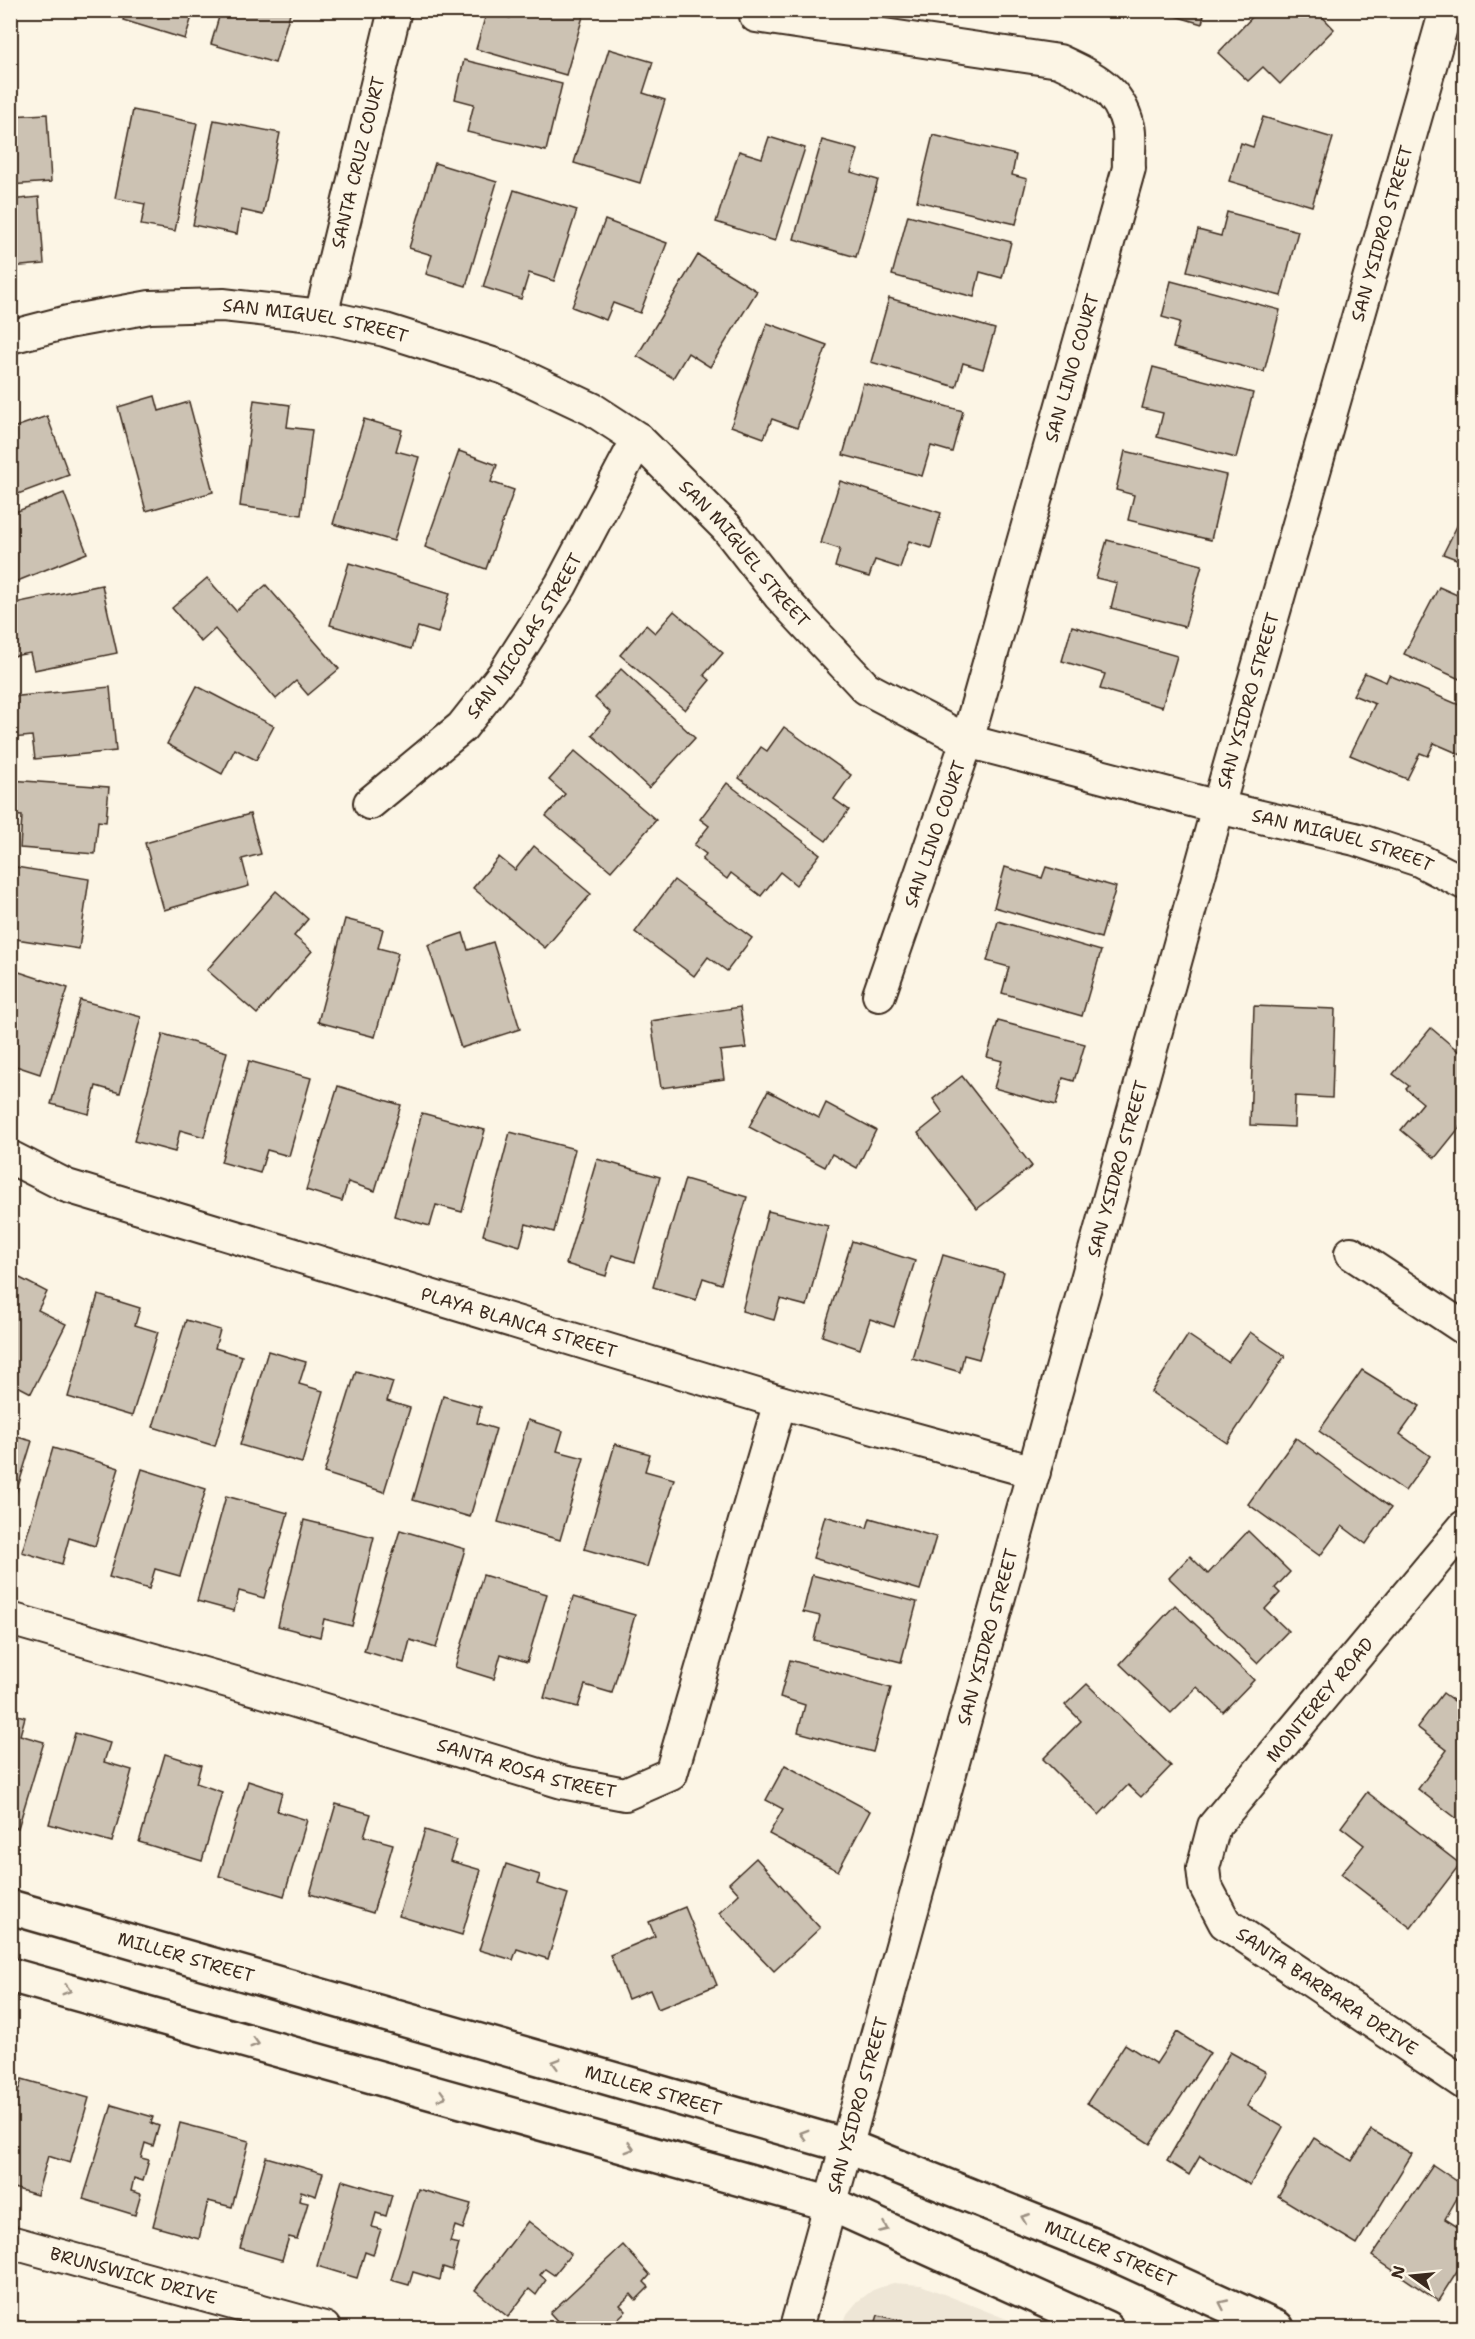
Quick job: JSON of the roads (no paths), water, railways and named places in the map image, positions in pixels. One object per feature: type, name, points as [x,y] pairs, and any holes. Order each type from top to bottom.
[{"type":"street","name":"SANTA CRUZ COURT","points":[[321,316],[396,10]]},
{"type":"street","name":"SAN YSIDRO STREET","points":[[796,2328],[1218,807],[1446,10]]},
{"type":"street","name":"SAN LINO COURT","points":[[756,16],[1059,61],[1094,77],[1116,97],[1128,126],[1129,168],[967,741],[879,995]]},
{"type":"street","name":"SAN MIGUEL STREET","points":[[10,337],[68,322],[150,307],[224,305],[321,316],[385,330],[505,368],[592,409],[638,439],[726,527],[779,595],[866,688],[967,741],[1218,807],[1355,839],[1419,860],[1464,883]]},
{"type":"street","name":"SAN NICOLAS STREET","points":[[370,803],[462,727],[504,674],[561,585],[638,439]]},
{"type":"street","name":"PLAYA BLANCA STREET","points":[[10,1157],[67,1186],[780,1402],[1034,1472]]},
{"type":"street","points":[[1351,1253],[1464,1328]]},
{"type":"street","name":"SANTA ROSA STREET","points":[[10,1619],[256,1689],[562,1782],[625,1794],[671,1774],[780,1402]]},
{"type":"street","name":"MONTEREY ROAD","points":[[1205,1885],[1203,1868],[1214,1826],[1464,1527]]},
{"type":"street","name":"SANTA BARBARA DRIVE","points":[[1205,1885],[1225,1923],[1464,2083]]},
{"type":"street","name":"MILLER STREET","points":[[10,1906],[847,2146],[1108,2251],[1276,2328]]},
{"type":"street","points":[[10,1975],[831,2204],[1106,2328]]},
{"type":"street","name":"BRUNSWICK DRIVE","points":[[10,2242],[324,2328]]}]
